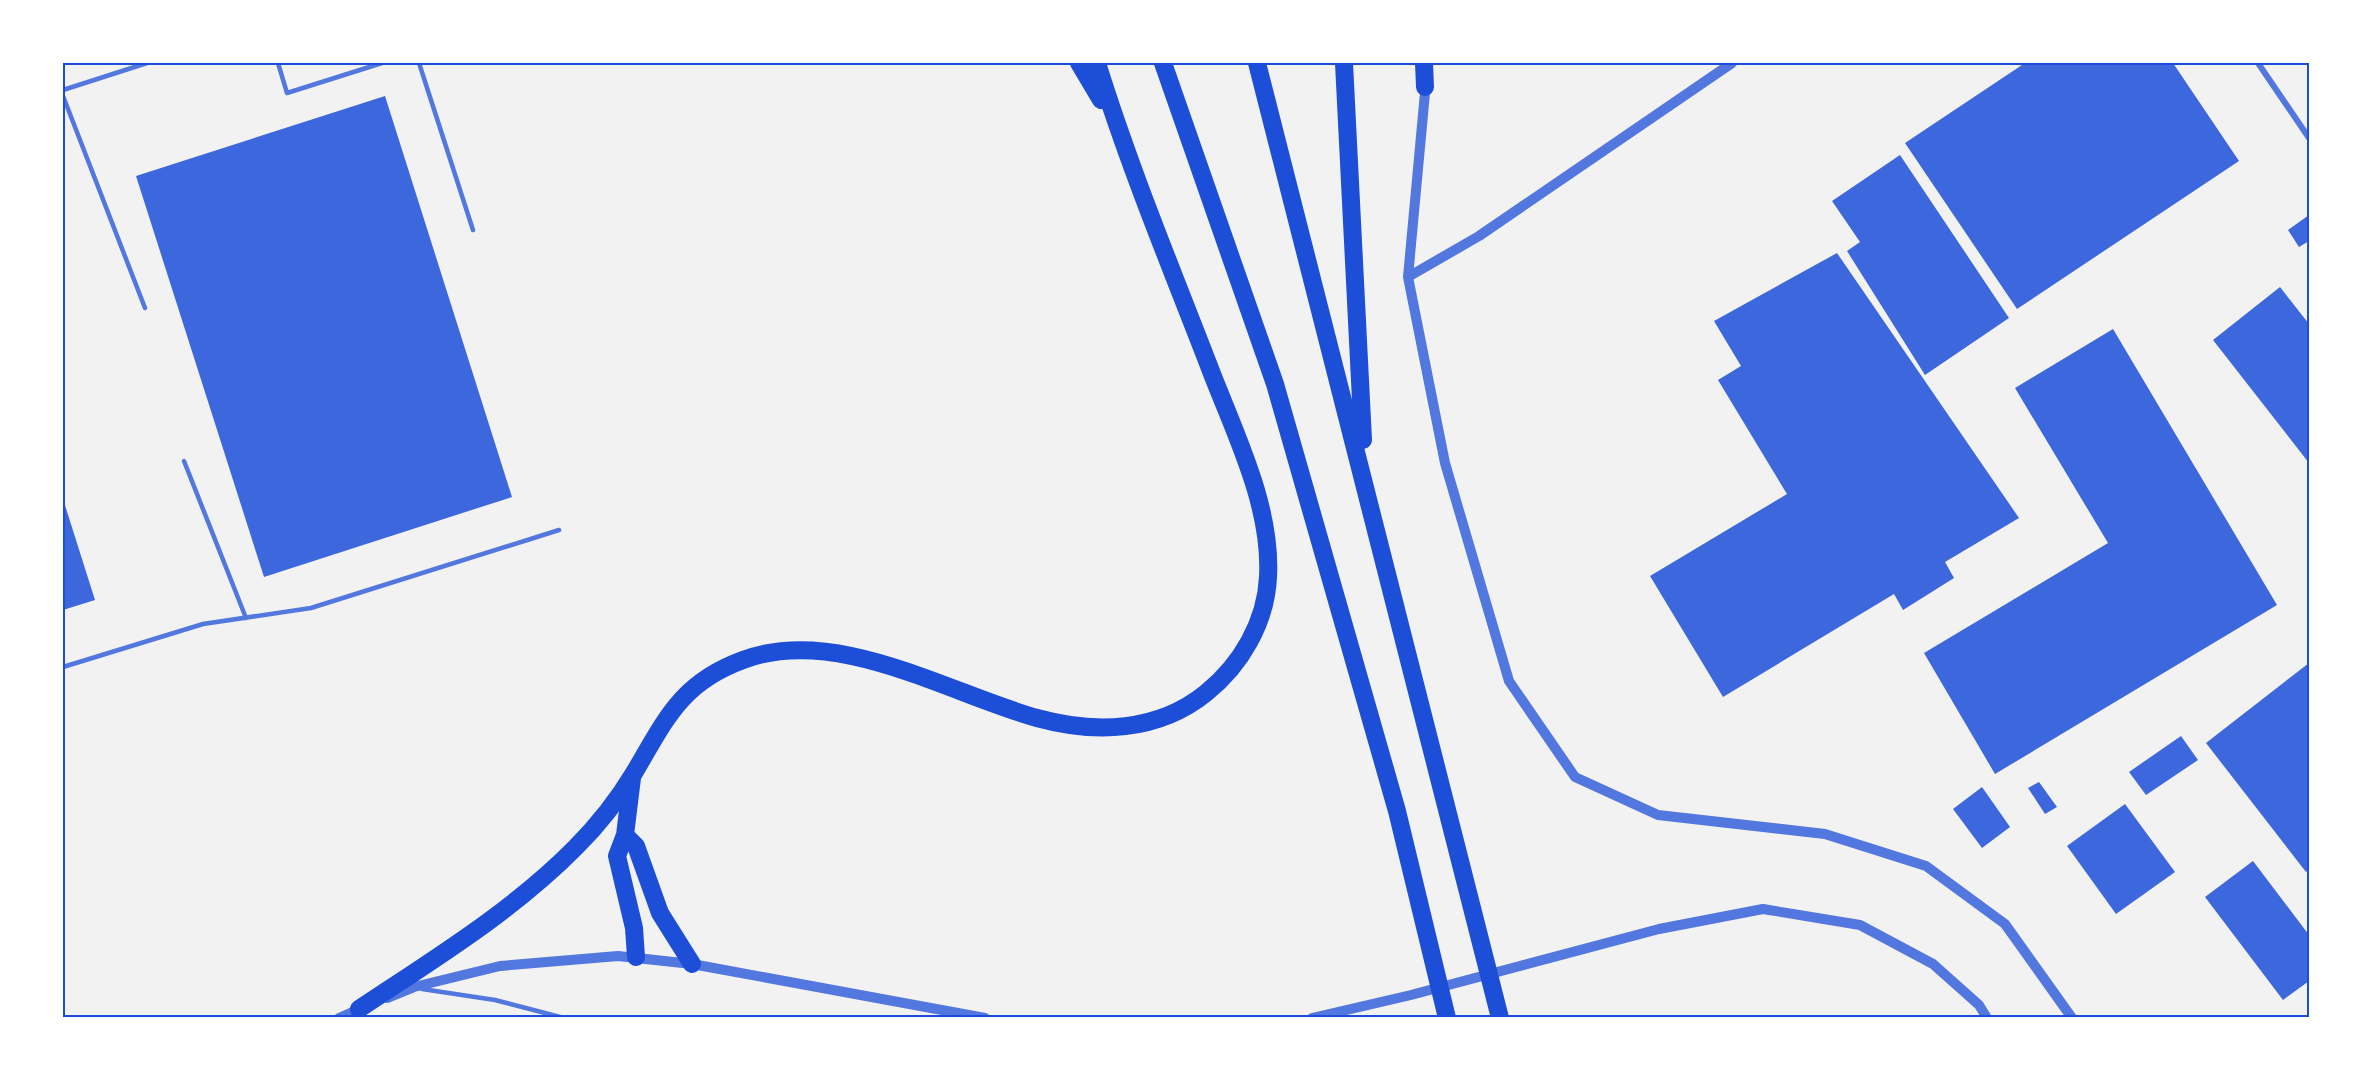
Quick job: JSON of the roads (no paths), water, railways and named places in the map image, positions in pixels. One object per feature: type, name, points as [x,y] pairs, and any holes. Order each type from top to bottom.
[{"type":"highway","points":[[1079,63],[1118,130]]},
{"type":"highway","points":[[359,1009],[534,887],[580,843],[633,776],[653,737],[678,702],[711,675],[745,659],[783,652],[818,651],[857,658],[1040,719],[1079,726],[1122,728],[1162,720],[1192,705],[1226,677],[1245,649],[1264,608],[1268,578],[1267,541],[1243,453],[1118,130],[1097,63]]},
{"type":"highway","points":[[1163,63],[1278,395],[1397,811],[1447,1018]]},
{"type":"highway","points":[[1257,63],[1365,477],[1500,1018]]},
{"type":"highway","points":[[1344,63],[1365,477]]},
{"type":"highway","points":[[1424,63],[1425,87]]},
{"type":"highway","points":[[633,776],[625,835],[617,856],[634,928],[636,957]]},
{"type":"highway","points":[[625,835],[636,846],[660,913],[692,964]]},
{"type":"street","points":[[1429,63],[1408,277],[1445,463],[1509,681],[1575,777],[1658,815],[1825,834],[1926,866],[2005,924],[2072,1018]]},
{"type":"street","points":[[1408,277],[1479,236],[1732,63]]},
{"type":"street","points":[[2258,63],[2309,138]]},
{"type":"street","points":[[1312,1018],[1411,995],[1659,929],[1763,909],[1860,925],[1933,964],[1979,1005],[1987,1018]]},
{"type":"street","points":[[339,1018],[414,987],[500,966],[618,956],[692,964],[985,1018]]},
{"type":"lane","points":[[63,90],[147,63]]},
{"type":"lane","points":[[278,63],[287,93],[382,63]]},
{"type":"lane","points":[[419,63],[473,230]]},
{"type":"lane","points":[[63,96],[145,308]]},
{"type":"lane","points":[[184,461],[246,618]]},
{"type":"lane","points":[[63,667],[203,624],[311,608],[560,530]]},
{"type":"lane","points":[[414,987],[495,1000],[564,1018]]}]
